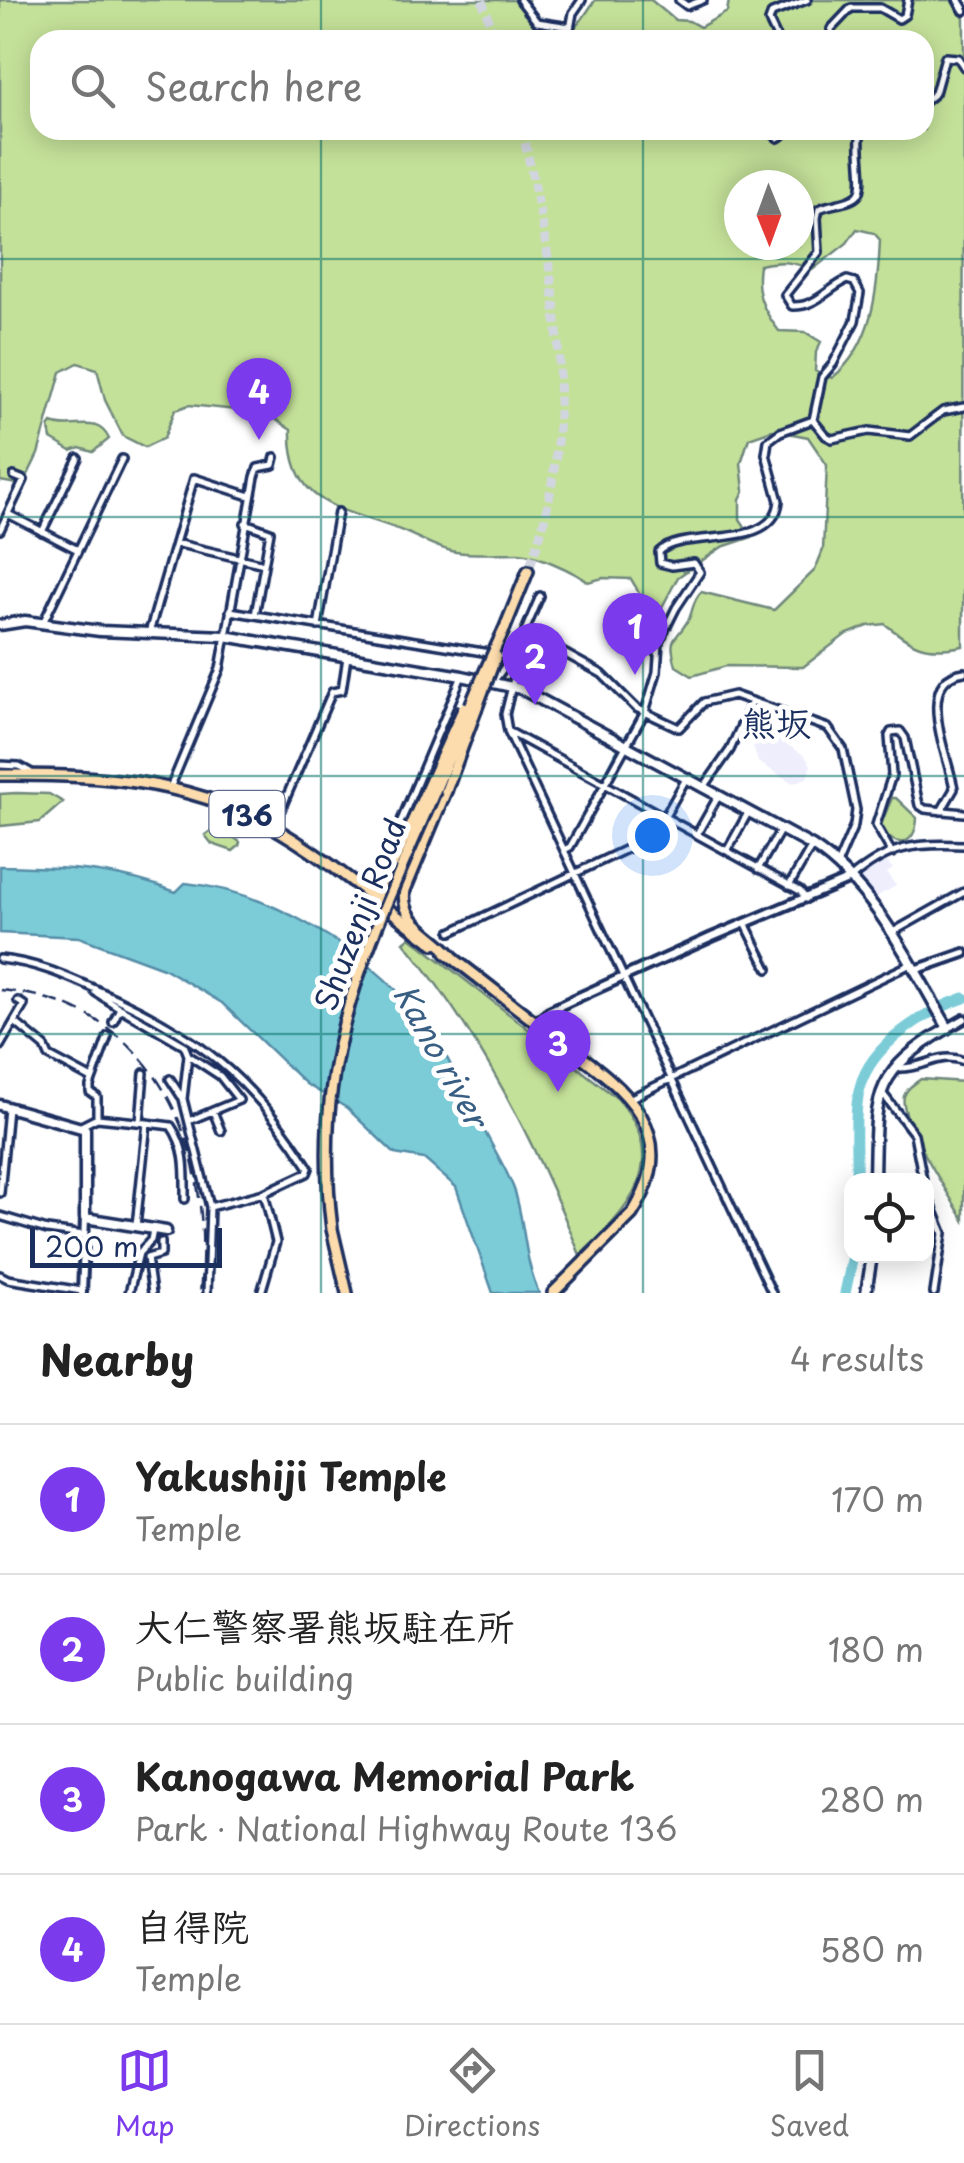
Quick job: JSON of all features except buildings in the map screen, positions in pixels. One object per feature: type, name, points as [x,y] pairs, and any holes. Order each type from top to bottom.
[{"type":"highway","name":"Shuzenji Road","points":[[346,1293],[335,1248],[326,1174],[328,1104],[337,1045],[359,970],[528,571]]},
{"type":"highway","points":[[453,958],[441,942],[408,917],[403,904],[405,890],[494,666],[504,630]]},
{"type":"highway","points":[[376,901],[382,880],[394,864],[464,706],[490,659]]},
{"type":"highway","name":"136","points":[[0,775],[106,778],[170,788],[217,802],[265,823],[305,848],[612,1079],[631,1098],[649,1135],[650,1178],[632,1214],[553,1293]]},
{"type":"highway","points":[[387,909],[405,890]]},
{"type":"main road","points":[[0,624],[25,621],[225,636],[512,687],[532,693],[812,846],[838,865],[891,934],[946,1026],[913,1049],[895,1068],[881,1092],[876,1110],[874,1173]]},
{"type":"main road","points":[[4,1106],[81,1126],[86,1134],[84,1218],[166,1231]]},
{"type":"main road","points":[[866,1293],[871,1263]]},
{"type":"street","points":[[520,0],[537,22],[570,27]]},
{"type":"street","points":[[570,30],[573,13],[582,0]]},
{"type":"street","points":[[679,0],[686,6],[703,0]]},
{"type":"street","points":[[774,30],[772,13],[807,0]]},
{"type":"street","points":[[831,30],[851,8],[873,6],[899,19],[905,15],[908,0]]},
{"type":"street","points":[[958,0],[964,10]]},
{"type":"street","points":[[934,95],[945,57],[958,58],[964,67]]},
{"type":"street","points":[[813,420],[822,377],[856,321],[860,293],[850,280],[803,306],[789,304],[786,295],[819,252],[820,208],[852,198],[861,190],[860,140]]},
{"type":"street","points":[[813,420],[832,439],[869,432],[910,436],[943,411],[964,407]]},
{"type":"street","points":[[564,850],[570,847],[644,712],[657,672],[659,642],[700,572],[694,563],[660,564],[659,552],[670,543],[728,538],[770,521],[779,501],[766,454],[768,440],[813,420]]},
{"type":"street","points":[[170,788],[220,669],[258,468],[273,465],[275,457]]},
{"type":"street","points":[[42,532],[78,458]]},
{"type":"street","points":[[43,624],[122,459]]},
{"type":"street","points":[[0,530],[24,480],[14,476]]},
{"type":"street","points":[[148,633],[194,478],[250,496]]},
{"type":"street","points":[[318,626],[338,512]]},
{"type":"street","points":[[8,514],[78,550]]},
{"type":"street","points":[[245,522],[270,532],[255,615]]},
{"type":"street","points":[[175,543],[264,564]]},
{"type":"street","points":[[540,596],[517,654],[504,714],[508,731],[772,1293]]},
{"type":"street","points":[[230,612],[517,654],[528,653],[536,642],[544,642],[602,674],[644,712],[682,728],[700,705],[734,695],[822,724],[844,749],[856,817],[838,865]]},
{"type":"street","points":[[493,682],[517,654]]},
{"type":"street","points":[[280,814],[332,692],[342,690],[347,657]]},
{"type":"street","points":[[942,811],[954,789],[938,730],[937,708],[946,680],[952,674],[964,672]]},
{"type":"street","points":[[382,880],[406,822],[406,809],[462,676]]},
{"type":"street","points":[[704,786],[730,750],[752,701]]},
{"type":"street","points":[[508,731],[728,851],[806,899]]},
{"type":"street","points":[[892,853],[876,826],[892,776],[891,732],[900,731],[905,738],[916,802],[925,810],[964,814]]},
{"type":"street","points":[[0,765],[18,766],[35,775]]},
{"type":"street","points":[[451,932],[654,836],[687,777]]},
{"type":"street","points":[[697,834],[719,795]]},
{"type":"street","points":[[728,851],[749,811]]},
{"type":"street","points":[[758,869],[781,829]]},
{"type":"street","points":[[537,1023],[549,1011],[850,879],[870,863],[892,853],[916,844],[964,845]]},
{"type":"street","points":[[789,886],[812,846]]},
{"type":"street","points":[[891,934],[964,892]]},
{"type":"street","points":[[745,923],[768,969]]},
{"type":"street","points":[[631,1098],[913,967],[964,953]]},
{"type":"street","points":[[0,958],[40,966],[162,1021],[207,1049],[279,1123],[309,1168],[307,1173],[264,1193],[210,1208]]},
{"type":"street","points":[[90,986],[184,1045],[188,1055],[183,1099]]},
{"type":"street","points":[[0,1046],[24,1005],[18,1001]]},
{"type":"street","points":[[113,1022],[120,1008]]},
{"type":"street","points":[[946,1026],[964,1019]]},
{"type":"street","points":[[16,1023],[45,1047],[49,1056],[92,1078]]},
{"type":"street","points":[[97,1118],[97,1097],[90,1092],[108,1036]]},
{"type":"street","points":[[188,1055],[220,1076],[239,1100],[190,1120]]},
{"type":"street","points":[[895,1068],[921,1068],[934,1060],[949,1058],[964,1061]]},
{"type":"street","points":[[136,1226],[144,1073]]},
{"type":"street","points":[[170,1079],[190,1120],[210,1208],[207,1293]]},
{"type":"street","points":[[881,1092],[914,1134],[922,1173]]},
{"type":"street","points":[[0,1193],[4,1106]]},
{"type":"street","points":[[213,1111],[221,1132]]},
{"type":"street","points":[[81,1126],[97,1118],[171,1126],[184,1151],[185,1200]]},
{"type":"street","points":[[261,1293],[276,1242],[264,1193]]},
{"type":"street","points":[[934,1212],[942,1233],[934,1293]]},
{"type":"street","points":[[0,1216],[47,1230],[84,1235]]},
{"type":"street","points":[[0,1275],[82,1292],[84,1218]]},
{"type":"street","points":[[129,1293],[139,1253],[151,1240],[153,1230]]},
{"type":"street","points":[[152,1293],[147,1258],[160,1254],[161,1242]]},
{"type":"shaded area","points":[[762,736],[775,737],[805,756],[811,765],[807,778],[793,783],[758,762],[753,746]]},
{"type":"shaded area","points":[[885,859],[893,869],[887,873],[896,886],[872,899],[858,876]]},
{"type":"green space","points":[[0,0],[528,0],[524,14],[545,30],[30,30],[30,140],[934,140],[934,30],[572,30],[595,0],[651,0],[675,20],[700,27],[727,12],[729,0],[964,0],[963,646],[921,646],[885,624],[845,635],[803,667],[726,666],[692,676],[676,666],[674,641],[701,592],[774,610],[815,570],[823,550],[827,465],[808,437],[772,430],[749,438],[741,463],[744,491],[740,519],[752,537],[722,547],[678,577],[653,624],[634,645],[624,639],[641,604],[631,579],[588,582],[525,554],[449,551],[342,510],[311,491],[293,456],[291,430],[266,413],[189,405],[175,410],[164,438],[145,447],[123,436],[105,400],[97,369],[78,363],[61,372],[38,454],[23,485],[0,481]],"holes":[[[857,229],[874,233],[880,240],[871,315],[857,350],[832,378],[815,371],[821,342],[805,332],[779,331],[773,323],[759,292],[759,265],[786,262],[811,271],[847,243]]]},
{"type":"green space","points":[[52,423],[91,425],[104,431],[109,439],[93,452],[80,448],[71,451],[51,439]]},
{"type":"green space","points":[[0,794],[49,794],[63,802],[40,822],[0,826]]},
{"type":"green space","points":[[892,798],[917,818],[913,835],[903,842],[892,839],[880,826]]},
{"type":"green space","points":[[213,829],[226,832],[240,842],[239,846],[233,851],[212,844],[205,835]]},
{"type":"green space","points":[[410,937],[618,1099],[634,1122],[642,1144],[643,1165],[638,1184],[614,1221],[580,1255],[504,1091],[458,1015],[404,942]]},
{"type":"green space","points":[[921,1079],[964,1082],[964,1220],[927,1158],[904,1107],[905,1093]]},
{"type":"water","name":"Kano river","points":[[0,866],[111,874],[176,892],[185,883],[217,888],[250,898],[314,927],[371,968],[428,1027],[503,1166],[518,1202],[530,1268],[539,1293],[493,1293],[456,1187],[424,1159],[395,1154],[347,1108],[306,1084],[222,1003],[163,968],[79,937],[0,933]]},
{"type":"pier","points":[[360,954],[369,961],[351,1012],[333,1106],[323,1100],[329,1054]]},
{"type":"waterway","points":[[517,683],[524,658]]},
{"type":"waterway","points":[[642,706],[652,675]]},
{"type":"waterway","points":[[511,728],[515,692]]},
{"type":"waterway","points":[[625,737],[638,716]]},
{"type":"waterway","points":[[518,741],[566,846]]},
{"type":"waterway","points":[[603,778],[619,747]]},
{"type":"waterway","points":[[567,844],[599,785]]},
{"type":"waterway","points":[[569,851],[577,868]]},
{"type":"waterway","points":[[581,877],[625,970]]},
{"type":"waterway","points":[[630,981],[673,1072]]},
{"type":"waterway","points":[[856,1173],[860,1087],[875,1057],[917,1021],[964,998]]},
{"type":"waterway","points":[[677,1080],[720,1171]]},
{"type":"waterway","points":[[724,1181],[769,1275]]},
{"type":"waterway","points":[[845,1293],[851,1263]]},
{"type":"waterway","points":[[772,1281],[777,1293]]},
{"type":"tunnel","points":[[482,0],[492,30]]},
{"type":"tunnel","points":[[524,140],[553,295],[559,407],[545,517],[528,571]]},
{"type":"railway","points":[[0,990],[55,1001],[101,1023],[138,1055],[166,1094],[185,1138],[198,1188],[202,1240],[200,1293]]},
{"type":"place","name":"自得院","points":[[259,440]]},
{"type":"place","name":"Yakushiji Temple","points":[[635,675]]},
{"type":"place","name":"大仁警察署熊坂駐在所","points":[[535,705]]},
{"type":"place","name":"Kanogawa Memorial Park","points":[[558,1092]]},
{"type":"district","name":"熊坂","points":[[776,721]]}]
